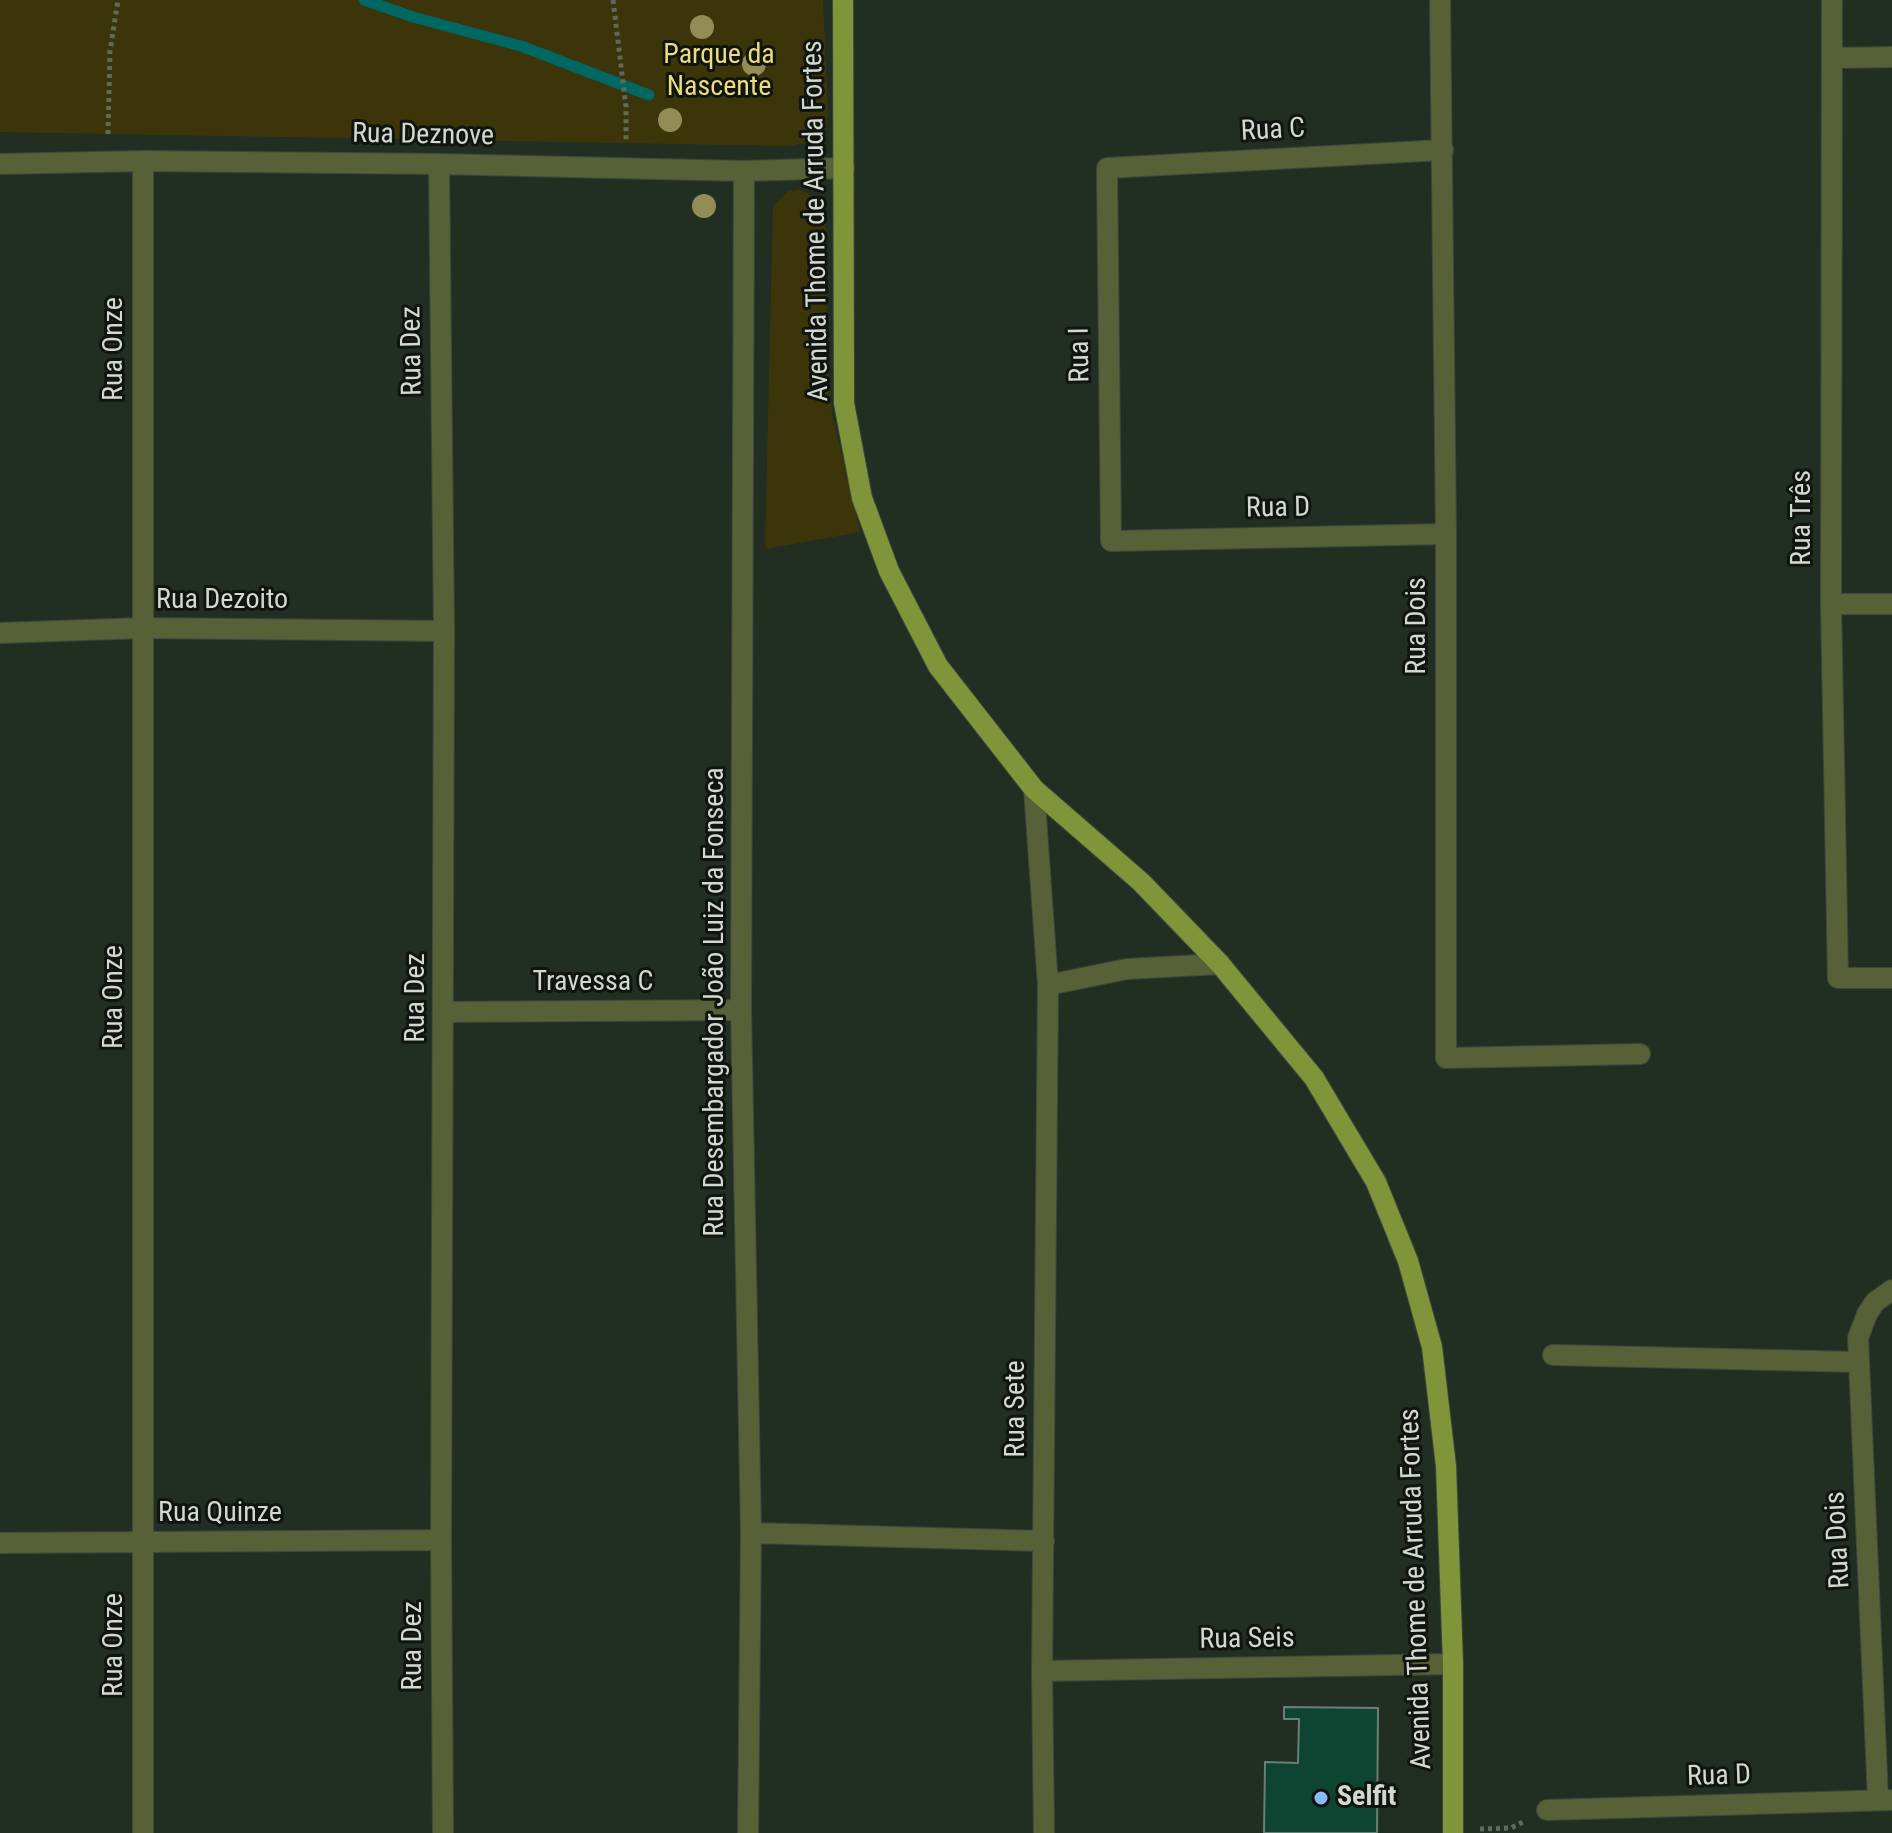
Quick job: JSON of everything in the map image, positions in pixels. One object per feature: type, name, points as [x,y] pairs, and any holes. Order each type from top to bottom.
[{"type":"main road","name":"Avenida Thome de Arruda Fortes","points":[[843,0],[844,403],[862,498],[889,571],[938,666],[1034,789],[1141,882],[1220,964],[1314,1078],[1376,1182],[1408,1261],[1432,1347],[1446,1466],[1453,1664],[1453,1832]]},
{"type":"street","name":"Rua Dois","points":[[1440,0],[1446,534],[1446,1058],[1640,1054]]},
{"type":"street","name":"Rua Três","points":[[1832,0],[1831,604],[1838,978],[1892,978]]},
{"type":"street","points":[[1832,58],[1892,57]]},
{"type":"street","name":"Rua C","points":[[1107,168],[1443,150]]},
{"type":"street","name":"Rua Deznove","points":[[0,164],[143,161],[744,171],[844,168]]},
{"type":"street","name":"Rua Onze","points":[[143,161],[143,1833]]},
{"type":"street","name":"Rua Dez","points":[[439,164],[445,1012],[441,1540],[443,1833]]},
{"type":"street","name":"Rua I","points":[[1107,168],[1111,541]]},
{"type":"street","name":"Rua Desembargador João Luiz da Fonseca","points":[[744,171],[741,1010],[751,1533],[748,1833]]},
{"type":"street","name":"Rua D","points":[[1111,541],[1446,534]]},
{"type":"street","points":[[1831,604],[1892,604]]},
{"type":"street","name":"Rua Dezoito","points":[[0,633],[143,628],[444,631]]},
{"type":"street","name":"Rua Sete","points":[[1034,789],[1048,985],[1042,1671],[1044,1833]]},
{"type":"street","points":[[1048,985],[1127,969],[1220,964]]},
{"type":"street","name":"Travessa C","points":[[445,1012],[741,1010]]},
{"type":"street","name":"Rua Dois","points":[[1885,1800],[1858,1338],[1875,1302],[1892,1290]]},
{"type":"street","points":[[1553,1355],[1859,1362]]},
{"type":"street","points":[[751,1533],[1044,1541]]},
{"type":"street","name":"Rua Quinze","points":[[0,1543],[441,1540]]},
{"type":"street","name":"Rua Seis","points":[[1042,1671],[1453,1664]]},
{"type":"street","name":"Rua D","points":[[1547,1810],[1885,1800]]},
{"type":"path","points":[[107,161],[110,51],[118,0]]},
{"type":"path","points":[[613,0],[626,107]]},
{"type":"path","points":[[1453,1832],[1511,1828],[1547,1810]]},
{"type":"green space","name":"Parque da Nascente","points":[[0,0],[823,0],[828,115],[825,137],[792,146],[0,132]]},
{"type":"green space","points":[[799,189],[825,203],[827,362],[832,414],[860,532],[765,549],[773,206],[787,192]]},
{"type":"building","name":"Selfit","points":[[1284,1707],[1378,1708],[1377,1833],[1264,1833],[1265,1762],[1298,1763],[1299,1719],[1284,1719]]},
{"type":"waterway","points":[[364,0],[413,17],[521,46],[649,95]]},
{"type":"place","name":"Selfit","points":[[1321,1798]]}]
